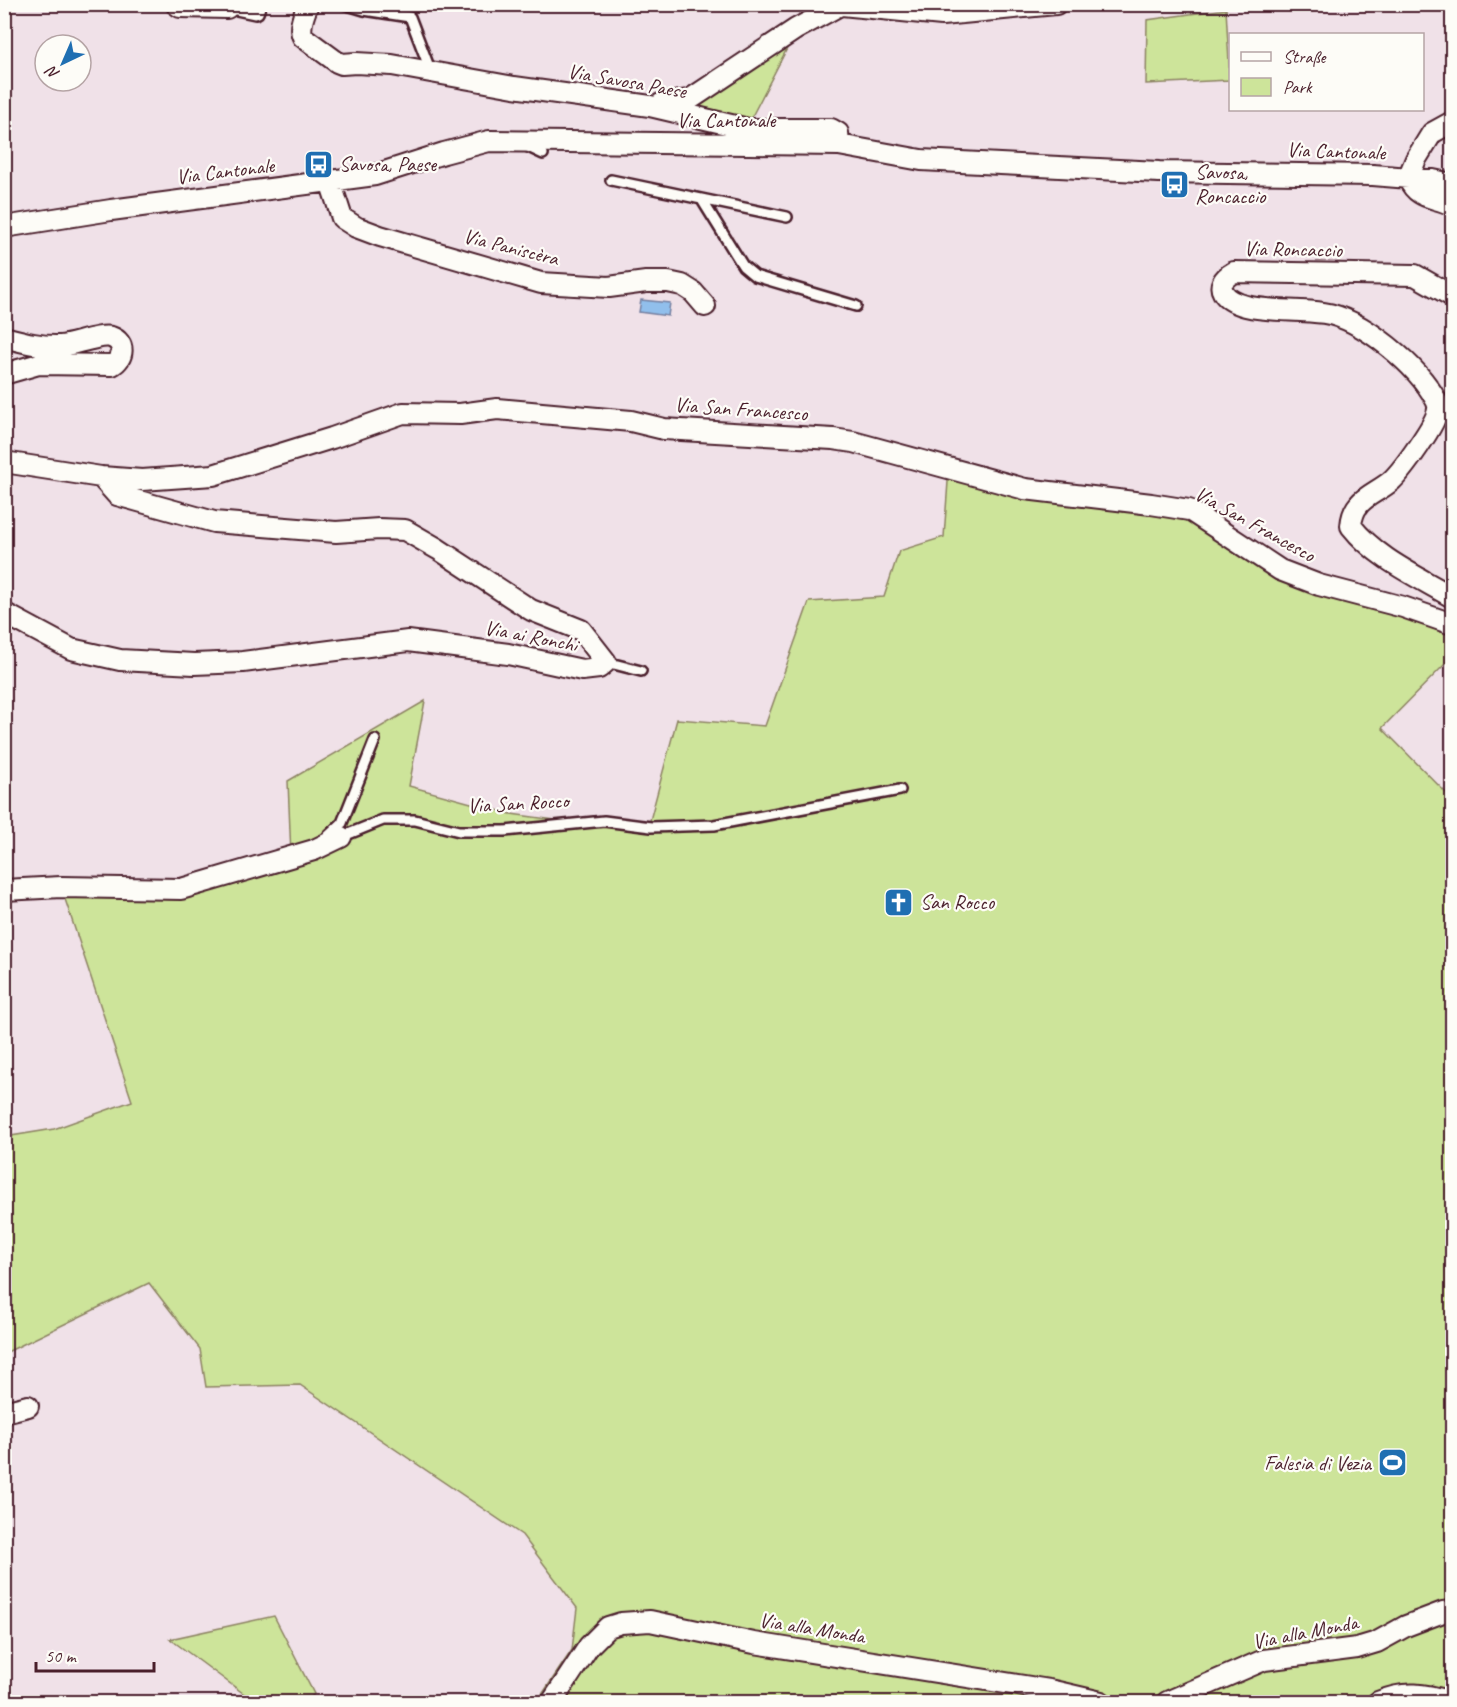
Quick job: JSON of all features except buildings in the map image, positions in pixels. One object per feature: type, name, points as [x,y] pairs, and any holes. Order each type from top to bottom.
[{"type":"street","points":[[176,4],[180,7],[228,6]]},
{"type":"street","name":"Via Savosa Paese","points":[[308,4],[300,31],[303,37],[342,64],[392,65],[514,87],[650,106],[748,129],[831,129],[838,133],[838,145]]},
{"type":"street","points":[[650,106],[689,100],[796,29],[842,5],[942,15],[1056,4]]},
{"type":"street","points":[[1452,122],[1432,133],[1416,159],[1408,178],[1412,188],[1422,196],[1445,201],[1452,205]]},
{"type":"street","name":"Via Cantonale","points":[[4,226],[375,175],[489,141],[838,145],[921,160],[1159,172],[1373,175],[1452,184]]},
{"type":"street","name":"Via Paniscèra","points":[[330,181],[342,218],[356,227],[380,236],[541,283],[609,287],[646,282],[668,282],[682,285],[693,292],[705,306]]},
{"type":"street","name":"Via Roncaccio","points":[[1452,296],[1415,275],[1234,272],[1224,278],[1222,285],[1223,292],[1229,300],[1248,307],[1326,313],[1349,322],[1383,341],[1419,374],[1446,412],[1391,480],[1362,500],[1352,514],[1351,526],[1379,554],[1452,597]]},
{"type":"street","points":[[4,337],[42,346],[62,346],[104,336],[118,342],[122,351],[117,362],[112,365],[39,364],[4,374]]},
{"type":"street","name":"Via San Francesco","points":[[4,462],[101,477],[142,480],[213,475],[403,413],[460,414],[497,409],[631,421],[664,429],[833,439],[853,442],[1024,489],[1189,510],[1280,570],[1319,585],[1403,607],[1452,624]]},
{"type":"street","name":"Via ai Ronchi","points":[[4,613],[71,650],[120,660],[194,664],[243,662],[408,641],[508,654],[582,670],[599,668],[606,662],[581,630],[531,610],[405,530],[336,532],[214,522],[117,495],[101,477]]},
{"type":"street","name":"Via San Rocco","points":[[4,890],[61,887],[181,889],[314,850],[341,837]]},
{"type":"street","points":[[4,1412],[28,1406]]},
{"type":"street","name":"Via alla Monda","points":[[1167,1702],[1264,1660],[1357,1648],[1377,1642],[1415,1622],[1452,1611]]},
{"type":"street","name":"Via alla Monda","points":[[552,1702],[589,1646],[608,1627],[621,1623],[650,1621],[754,1643],[1048,1690],[1101,1702]]},
{"type":"street","points":[[1378,1702],[1392,1696],[1425,1694],[1452,1702]]},
{"type":"lane","points":[[228,6],[255,14],[258,13],[261,4]]},
{"type":"lane","points":[[344,4],[364,10],[410,16],[431,72]]},
{"type":"lane","points":[[516,141],[543,154]]},
{"type":"lane","points":[[611,180],[787,217]]},
{"type":"lane","points":[[702,200],[743,266],[755,276],[856,306]]},
{"type":"lane","points":[[606,662],[641,671]]},
{"type":"lane","points":[[314,850],[342,823],[375,740]]},
{"type":"lane","name":"Via San Rocco","points":[[341,837],[383,820],[415,820],[459,831],[505,831],[604,821],[651,827],[714,825],[900,790]]},
{"type":"green space","points":[[1226,9],[1229,80],[1146,84],[1147,20]]},
{"type":"green space","points":[[792,39],[749,122],[691,112],[694,101]]},
{"type":"green space","points":[[949,468],[1189,510],[1280,570],[1452,624],[1452,657],[1382,728],[1452,799],[1452,1702],[537,1702],[572,1650],[577,1608],[522,1535],[300,1385],[206,1387],[200,1349],[149,1283],[5,1353],[5,1137],[54,1129],[132,1101],[61,887],[181,889],[291,856],[288,781],[425,701],[409,786],[511,814],[577,823],[648,828],[677,719],[765,726],[809,602],[884,597],[899,551],[944,537]]},
{"type":"green space","points":[[274,1616],[314,1694],[307,1702],[255,1702],[170,1639]]},
{"type":"water","points":[[641,300],[670,303],[668,316],[639,312]]},
{"type":"place","name":"Savosa, Paese","points":[[318,164]]},
{"type":"place","name":"Savosa, Roncaccio","points":[[1174,184]]},
{"type":"place","name":"San Rocco","points":[[899,902]]},
{"type":"place","name":"Falesia di Vezia","points":[[1392,1463]]}]
